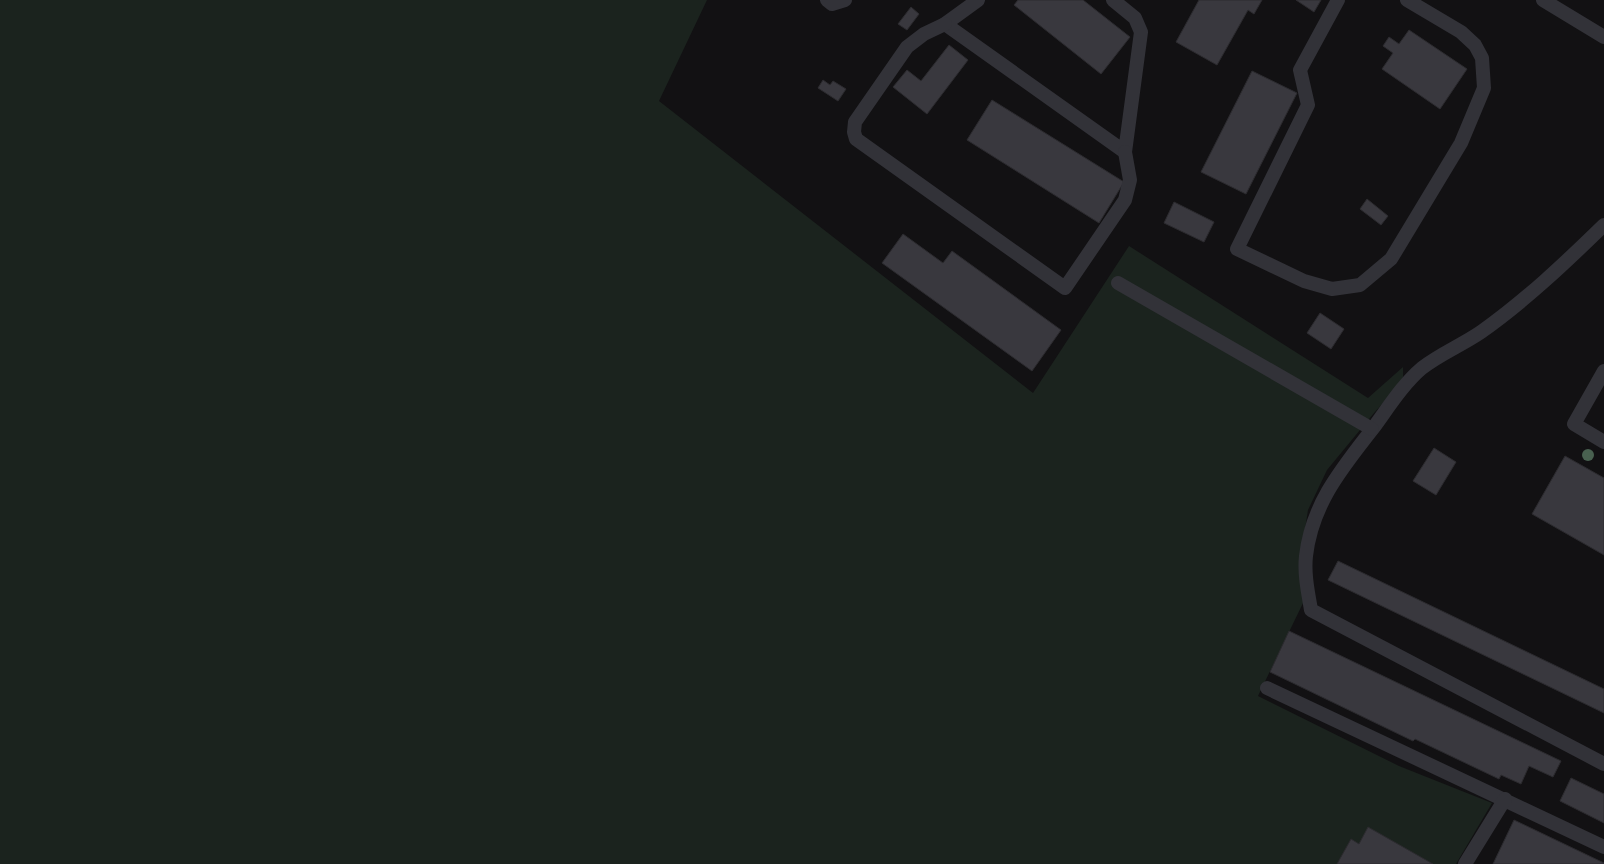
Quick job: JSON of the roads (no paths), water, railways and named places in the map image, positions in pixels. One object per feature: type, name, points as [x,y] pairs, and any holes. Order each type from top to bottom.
[{"type":"lane","points":[[827,0],[832,4],[845,0]]},
{"type":"lane","points":[[978,0],[944,24],[924,34],[906,47],[855,122],[854,132],[856,139],[1064,288],[1125,200],[1130,180],[1125,152],[1141,32],[1135,18],[1113,0]]},
{"type":"lane","points":[[1338,0],[1300,70],[1308,106],[1237,249],[1304,281],[1332,289],[1360,285],[1391,259],[1461,143],[1484,88],[1482,58],[1475,45],[1461,32],[1407,0]]},
{"type":"lane","points":[[1543,0],[1604,37]]},
{"type":"lane","points":[[944,24],[1125,152]]},
{"type":"lane","points":[[1604,225],[1553,274],[1480,333],[1445,352],[1421,369],[1398,395],[1330,486],[1316,515],[1306,555],[1306,573],[1311,610],[1604,764]]},
{"type":"lane","points":[[1118,283],[1372,430]]},
{"type":"lane","points":[[1604,371],[1574,424],[1604,442]]},
{"type":"lane","points":[[1267,688],[1604,847]]},
{"type":"lane","points":[[1465,864],[1505,799]]}]
